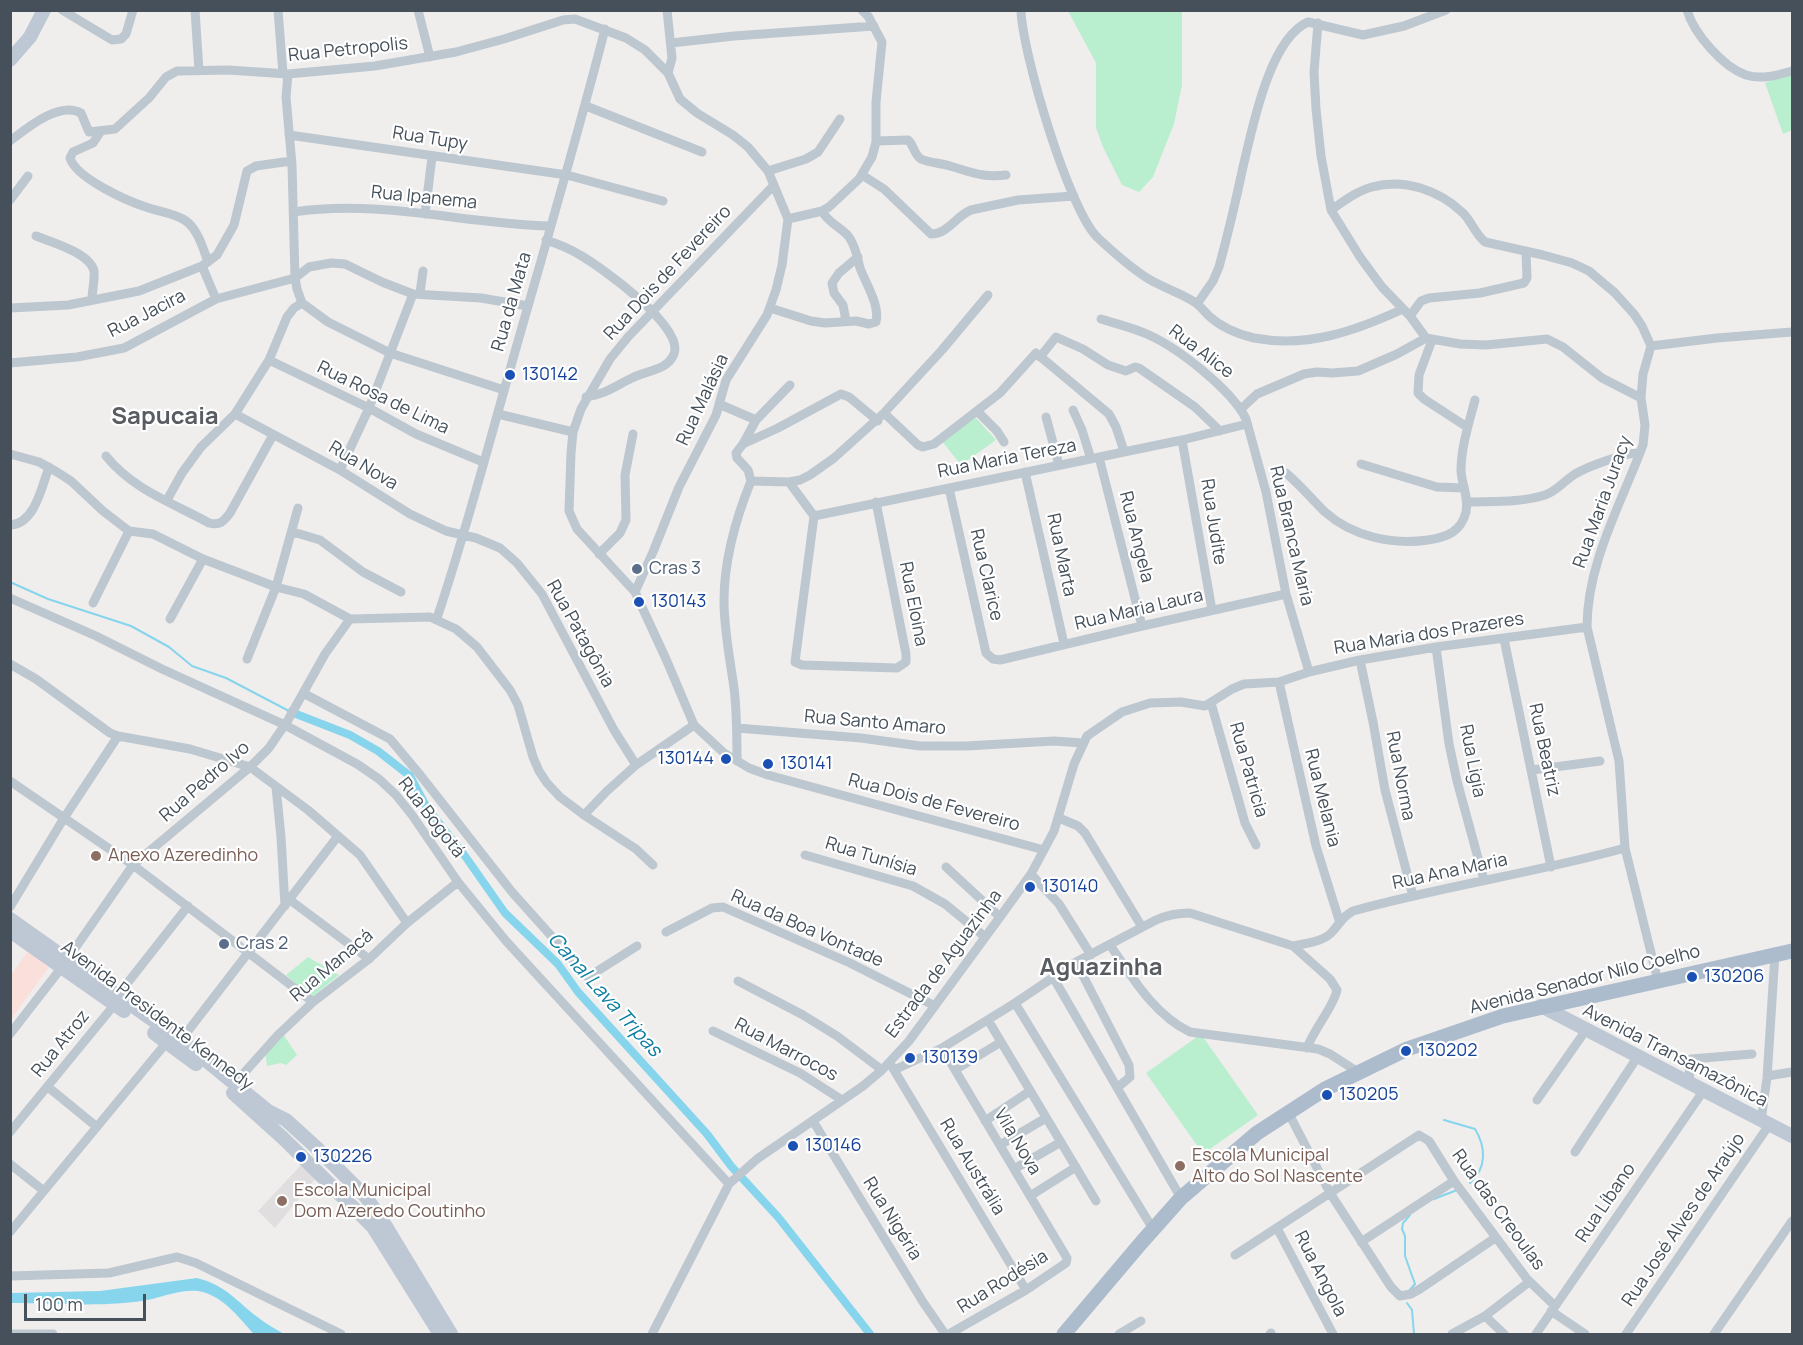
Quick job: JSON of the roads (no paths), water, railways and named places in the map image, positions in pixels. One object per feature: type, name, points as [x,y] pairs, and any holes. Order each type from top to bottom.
[{"type":"main road","points":[[10,60],[30,37],[44,10]]},
{"type":"main road","name":"Avenida Presidente Kennedy","points":[[10,920],[65,963],[181,1041],[268,1112],[286,1120],[366,1197],[451,1335]]},
{"type":"main road","name":"Avenida Presidente Kennedy","points":[[10,931],[65,963]]},
{"type":"main road","name":"Avenida Senador Nilo Coelho","points":[[1064,1335],[1181,1198],[1257,1133],[1288,1112],[1358,1072],[1425,1043],[1503,1016],[1792,951]]},
{"type":"main road","name":"Avenida Presidente Kennedy","points":[[117,999],[166,1042],[225,1086],[373,1227],[440,1335]]},
{"type":"main road","name":"Avenida Transamazônica","points":[[1541,1006],[1792,1136]]},
{"type":"street","points":[[62,10],[112,40],[121,39],[126,34],[133,10]]},
{"type":"street","points":[[195,10],[199,71]]},
{"type":"street","points":[[278,10],[286,74],[294,212],[295,278],[302,303],[328,322],[390,353],[504,390]]},
{"type":"street","points":[[667,10],[672,58],[668,73]]},
{"type":"street","points":[[788,219],[822,211],[849,189],[862,175],[872,158],[876,141],[876,102],[882,42],[862,10]]},
{"type":"street","points":[[1022,10],[1024,35],[1046,118],[1058,158],[1084,219],[1096,237],[1148,278],[1197,303],[1222,326],[1233,332],[1253,338],[1279,341],[1324,338],[1407,312],[1429,298],[1480,293],[1524,283],[1527,278],[1526,251]]},
{"type":"street","points":[[1197,303],[1213,281],[1219,267],[1265,83],[1290,37],[1308,22],[1313,10]]},
{"type":"street","points":[[1308,22],[1363,34],[1404,26],[1431,13],[1446,10]]},
{"type":"street","points":[[420,11],[430,57]]},
{"type":"street","points":[[1685,12],[1703,42],[1736,70],[1747,75],[1766,77],[1792,71]]},
{"type":"street","name":"Rua Petropolis","points":[[205,264],[196,233],[185,220],[127,200],[84,175],[71,164],[70,158],[73,153],[93,143],[101,131],[115,129],[171,73],[228,70],[286,74],[375,66],[430,57],[504,39],[577,15],[637,44],[668,73],[675,91],[687,105],[741,141],[768,171],[788,219]]},
{"type":"street","points":[[1318,23],[1314,61],[1316,109],[1321,156],[1331,210],[1382,287],[1429,339]]},
{"type":"street","points":[[671,43],[874,26]]},
{"type":"street","name":"Rua da Mata","points":[[437,618],[463,536],[550,226],[567,175],[605,29]]},
{"type":"street","points":[[586,106],[702,152]]},
{"type":"street","points":[[10,141],[53,114],[74,110],[82,116],[87,131],[101,131]]},
{"type":"street","points":[[768,171],[818,153],[840,119]]},
{"type":"street","name":"Rua Tupy","points":[[289,135],[567,175],[663,201]]},
{"type":"street","points":[[876,141],[908,140],[913,144],[917,156],[924,160],[973,174],[1006,175]]},
{"type":"street","points":[[425,214],[432,157]]},
{"type":"street","points":[[10,308],[38,308],[139,291],[205,264],[220,249],[234,225],[247,171],[256,166],[291,161]]},
{"type":"street","points":[[862,175],[884,189],[931,234],[938,234],[971,210],[1018,200],[1074,196]]},
{"type":"street","points":[[10,200],[28,176]]},
{"type":"street","points":[[1331,210],[1371,187],[1392,184],[1427,189],[1465,214],[1478,236],[1485,242],[1572,263],[1589,271],[1615,293],[1634,314],[1651,346],[1682,341],[1792,332]]},
{"type":"street","name":"Rua Dois de Fevereiro","points":[[774,185],[652,310],[610,359],[586,397],[573,432],[569,511],[577,529],[634,592],[694,725],[715,746],[737,761],[768,776],[1044,850]]},
{"type":"street","name":"Rua Ipanema","points":[[294,212],[335,207],[550,226]]},
{"type":"street","points":[[770,308],[792,317],[825,323],[846,321],[874,324],[877,319],[870,290],[849,238],[822,211]]},
{"type":"street","name":"Rua Malásia","points":[[634,592],[679,487],[710,430],[726,380],[770,308],[782,265],[788,219]]},
{"type":"street","points":[[36,236],[84,258],[91,264],[94,272],[92,300]]},
{"type":"street","points":[[546,240],[567,248],[592,262],[652,310],[672,334],[675,342],[676,349],[665,366],[634,377],[609,391],[586,397]]},
{"type":"street","points":[[846,321],[843,305],[834,293],[832,283],[839,273],[858,257]]},
{"type":"street","name":"Rua Jacira","points":[[10,363],[87,356],[124,348],[216,299],[295,278],[309,267],[338,263],[417,294],[499,300],[528,306]]},
{"type":"street","points":[[205,264],[216,299]]},
{"type":"street","points":[[340,470],[417,294],[423,271]]},
{"type":"street","points":[[751,481],[789,482],[810,475],[881,417],[988,295]]},
{"type":"street","points":[[167,500],[201,447],[235,414],[270,360],[287,317],[294,308],[302,303]]},
{"type":"street","name":"Rua Alice","points":[[1101,319],[1160,340],[1222,387],[1241,409]]},
{"type":"street","points":[[743,444],[843,394],[881,417],[918,445],[923,447],[934,444],[1000,393],[1056,337],[1083,349],[1108,365],[1126,371],[1139,368],[1202,412],[1220,431]]},
{"type":"street","points":[[1429,339],[1419,375],[1418,393],[1467,427]]},
{"type":"street","points":[[1241,409],[1257,394],[1304,375],[1317,372],[1358,371],[1429,339],[1486,345],[1547,339],[1563,347],[1602,378],[1641,398]]},
{"type":"street","name":"Rua Maria Juracy","points":[[1651,346],[1643,374],[1641,398],[1645,435],[1592,577],[1587,605],[1587,627],[1619,761],[1625,848],[1658,981]]},
{"type":"street","points":[[1038,355],[1109,414],[1124,451]]},
{"type":"street","name":"Rua Rosa de Lima","points":[[270,360],[369,408],[416,434],[483,462]]},
{"type":"street","points":[[737,761],[737,728],[725,630],[724,600],[732,543],[751,481],[748,470],[736,458],[736,453],[756,420],[790,385]]},
{"type":"street","points":[[1286,473],[1330,516],[1354,529],[1391,542],[1416,542],[1449,535],[1461,524],[1466,513],[1467,502],[1461,474],[1462,459],[1467,427],[1475,400]]},
{"type":"street","points":[[719,404],[756,420]]},
{"type":"street","name":"Rua Branca Maria","points":[[1241,409],[1266,492],[1286,594],[1309,672]]},
{"type":"street","name":"Rua Angela","points":[[1073,410],[1095,458],[1142,626]]},
{"type":"street","points":[[976,411],[997,430],[1004,442]]},
{"type":"street","name":"Rua Nova","points":[[235,414],[340,470],[410,514],[446,531],[476,538]]},
{"type":"street","points":[[498,414],[573,432]]},
{"type":"street","points":[[1047,417],[1059,465]]},
{"type":"street","name":"Rua Maria Tereza","points":[[814,516],[1182,440],[1246,424]]},
{"type":"street","points":[[599,554],[620,533],[626,520],[625,475],[633,434]]},
{"type":"street","points":[[106,456],[117,471],[148,492],[209,523],[219,524],[224,522],[230,513],[273,435]]},
{"type":"street","name":"Rua Judite","points":[[1182,440],[1212,610]]},
{"type":"street","points":[[1467,502],[1510,501],[1545,495],[1558,489],[1576,473],[1620,456],[1640,453]]},
{"type":"street","points":[[10,454],[24,456],[49,467],[71,481],[103,511],[129,531],[153,534],[203,559],[276,587],[304,594],[350,619],[413,616],[437,618],[456,629],[477,647],[510,690],[518,705],[538,771],[560,797],[622,839],[653,865]]},
{"type":"street","points":[[1361,464],[1427,484],[1464,488]]},
{"type":"street","points":[[10,525],[21,523],[27,517],[38,499],[49,467]]},
{"type":"street","name":"Rua Marta","points":[[1025,472],[1064,644]]},
{"type":"street","points":[[789,482],[814,516]]},
{"type":"street","name":"Rua Clarice","points":[[949,488],[986,653],[993,659],[1000,660]]},
{"type":"street","name":"Rua Eloina","points":[[814,516],[795,662],[802,665],[897,668],[906,662],[903,635],[876,502]]},
{"type":"street","points":[[247,659],[276,587],[298,508]]},
{"type":"street","points":[[93,603],[129,531]]},
{"type":"street","points":[[293,532],[320,540],[363,572],[401,592]]},
{"type":"street","name":"Rua Patagônia","points":[[476,538],[500,548],[517,563],[542,594],[614,730],[636,765]]},
{"type":"street","points":[[170,619],[203,559]]},
{"type":"street","name":"Rua Maria Laura","points":[[1000,660],[1286,594]]},
{"type":"street","name":"Rua Bogotá","points":[[10,598],[96,636],[162,669],[286,722],[357,764],[379,780],[396,795],[412,815],[459,882],[506,941],[729,1184]]},
{"type":"street","name":"Rua Pedro Ivo","points":[[10,1034],[65,963],[133,865],[250,767],[269,748],[321,661],[350,619]]},
{"type":"street","name":"Rua Maria dos Prazeres","points":[[1279,682],[1360,660],[1436,646],[1587,627]]},
{"type":"street","name":"Rua Beatriz","points":[[1504,639],[1551,867]]},
{"type":"street","name":"Rua Ligia","points":[[1436,646],[1449,744],[1484,880]]},
{"type":"street","name":"Rua Norma","points":[[1360,660],[1384,790],[1413,897]]},
{"type":"street","points":[[10,664],[36,679],[103,729],[118,736],[190,749],[250,767],[309,810],[360,855],[407,923]]},
{"type":"street","points":[[1083,743],[1087,736],[1122,712],[1150,703],[1181,702],[1198,707],[1211,703],[1238,685],[1279,682]]},
{"type":"street","name":"Rua Melania","points":[[1279,682],[1316,846],[1339,920]]},
{"type":"street","points":[[303,693],[390,739],[512,892],[588,977],[637,946]]},
{"type":"street","name":"Rua Patricia","points":[[1211,703],[1245,824],[1256,845]]},
{"type":"street","points":[[584,815],[607,790],[636,765],[694,725]]},
{"type":"street","name":"Rua Santo Amaro","points":[[737,728],[861,738],[920,746],[1054,741],[1083,743]]},
{"type":"street","points":[[10,907],[64,818],[118,736]]},
{"type":"street","name":"Estrada de Aguazinha","points":[[652,1335],[729,1184],[752,1163],[882,1070],[892,1066],[1031,874],[1059,818],[1083,743]]},
{"type":"street","points":[[1532,770],[1600,761]]},
{"type":"street","points":[[11,784],[133,865],[313,1002]]},
{"type":"street","points":[[276,787],[288,903],[369,959]]},
{"type":"street","points":[[1059,818],[1078,826],[1085,833],[1142,927]]},
{"type":"street","points":[[181,1041],[339,836]]},
{"type":"street","name":"Rua Ana Maria","points":[[1293,946],[1325,938],[1333,932],[1339,920],[1353,911],[1484,880],[1551,867],[1625,848]]},
{"type":"street","name":"Rua Tunísia","points":[[805,855],[914,886],[945,904],[984,936]]},
{"type":"street","points":[[946,867],[1000,917]]},
{"type":"street","points":[[1031,874],[1059,904],[1091,954]]},
{"type":"street","name":"Rua Manacá","points":[[235,1083],[278,1035],[313,1002],[369,959],[407,923],[459,882]]},
{"type":"street","name":"Rua Atroz","points":[[10,1132],[188,906]]},
{"type":"street","name":"Rua da Boa Vontade","points":[[666,932],[712,908],[723,907],[850,963],[935,1006]]},
{"type":"street","points":[[892,1066],[942,1047],[1015,1003],[1076,962],[1142,927],[1169,914],[1190,913],[1293,946],[1330,979],[1337,990],[1335,999],[1318,1024],[1307,1048]]},
{"type":"street","points":[[1110,945],[1153,1005],[1177,1026],[1190,1032],[1307,1048],[1330,1054],[1358,1072]]},
{"type":"street","name":"Rua José Alves de Araújo","points":[[1626,1335],[1765,1123],[1775,954]]},
{"type":"street","points":[[1076,962],[1129,1065],[1130,1077],[1118,1087]]},
{"type":"street","points":[[1053,977],[1181,1198]]},
{"type":"street","points":[[738,981],[803,1015],[837,1036],[882,1070]]},
{"type":"street","points":[[1015,1003],[1153,1229]]},
{"type":"street","points":[[988,1020],[1096,1201]]},
{"type":"street","points":[[1537,1100],[1586,1030]]},
{"type":"street","name":"Rua Marrocos","points":[[713,1031],[800,1073],[842,1100]]},
{"type":"street","points":[[10,1232],[166,1042]]},
{"type":"street","points":[[955,1070],[1001,1042]]},
{"type":"street","name":"Vila Nova","points":[[942,1047],[1065,1254]]},
{"type":"street","points":[[1690,1083],[1691,1059],[1752,1054]]},
{"type":"street","points":[[1575,1152],[1638,1056]]},
{"type":"street","name":"Rua Austrália","points":[[892,1066],[1026,1290]]},
{"type":"street","points":[[1767,1076],[1792,1072]]},
{"type":"street","points":[[48,1086],[97,1127]]},
{"type":"street","name":"Rua Líbano","points":[[1536,1335],[1704,1090]]},
{"type":"street","points":[[985,1121],[1030,1091]]},
{"type":"street","points":[[1288,1112],[1330,1193],[1391,1287],[1400,1296],[1420,1289],[1495,1238]]},
{"type":"street","points":[[1000,1145],[1046,1118]]},
{"type":"street","name":"Rua Nigéria","points":[[813,1120],[945,1335]]},
{"type":"street","name":"Rua das Creoulas","points":[[1330,1193],[1416,1136],[1422,1136],[1429,1141],[1454,1181],[1529,1282],[1553,1308],[1585,1335]]},
{"type":"street","points":[[1014,1170],[1061,1142]]},
{"type":"street","points":[[10,1164],[44,1191]]},
{"type":"street","points":[[1030,1196],[1076,1167]]},
{"type":"street","points":[[1361,1242],[1454,1181]]},
{"type":"street","points":[[1235,1255],[1330,1193]]},
{"type":"street","points":[[1714,1335],[1792,1221]]},
{"type":"street","name":"Rua Angola","points":[[1277,1228],[1333,1335]]},
{"type":"street","name":"Rua Rodésia","points":[[950,1335],[1026,1290],[1066,1263],[1065,1254]]},
{"type":"street","points":[[10,1276],[109,1273],[168,1259],[185,1258],[341,1335]]},
{"type":"street","points":[[1452,1335],[1485,1316],[1529,1282]]},
{"type":"street","points":[[1485,1316],[1504,1335]]},
{"type":"street","points":[[1119,1335],[1141,1321]]},
{"type":"street","points":[[10,1334],[53,1335]]},
{"type":"water","points":[[197,1278],[224,1290],[260,1319],[284,1334],[254,1334],[226,1305],[200,1291],[179,1292],[136,1302],[11,1303],[11,1293],[100,1291]]},
{"type":"waterway","points":[[10,582],[48,599],[131,626],[169,647],[192,666],[226,678],[289,711]]},
{"type":"waterway","name":"Canal Lava Tripas","points":[[291,712],[350,735],[378,751],[410,776],[427,808],[465,856],[505,913],[558,964],[578,992],[707,1134],[731,1166],[778,1217],[870,1334]]},
{"type":"waterway","points":[[1444,1120],[1475,1129],[1479,1136],[1483,1150],[1482,1164],[1480,1171],[1470,1183]]},
{"type":"waterway","points":[[1434,1199],[1457,1190]]},
{"type":"waterway","points":[[1408,1292],[1415,1284],[1405,1256],[1405,1236],[1402,1229],[1403,1223],[1410,1215]]},
{"type":"waterway","points":[[1407,1303],[1412,1310],[1414,1334]]},
{"type":"place","name":"130142","points":[[510,375]]},
{"type":"place","name":"Cras 3","points":[[637,569]]},
{"type":"place","name":"130143","points":[[639,602]]},
{"type":"place","name":"130144","points":[[726,759]]},
{"type":"place","name":"130141","points":[[768,764]]},
{"type":"place","name":"Anexo Azeredinho","points":[[96,856]]},
{"type":"place","name":"130140","points":[[1030,887]]},
{"type":"place","name":"Cras 2","points":[[224,944]]},
{"type":"place","name":"130206","points":[[1692,977]]},
{"type":"place","name":"130202","points":[[1406,1051]]},
{"type":"place","name":"130139","points":[[910,1058]]},
{"type":"place","name":"130205","points":[[1327,1095]]},
{"type":"place","name":"130146","points":[[793,1146]]},
{"type":"place","name":"130226","points":[[301,1157]]},
{"type":"place","name":"Escola Municipal Alto do Sol Nascente","points":[[1180,1166]]},
{"type":"place","name":"Escola Municipal Dom Azeredo Coutinho","points":[[282,1201]]},
{"type":"district","name":"Sapucaia","points":[[165,417]]},
{"type":"district","name":"Aguazinha","points":[[1101,968]]}]
